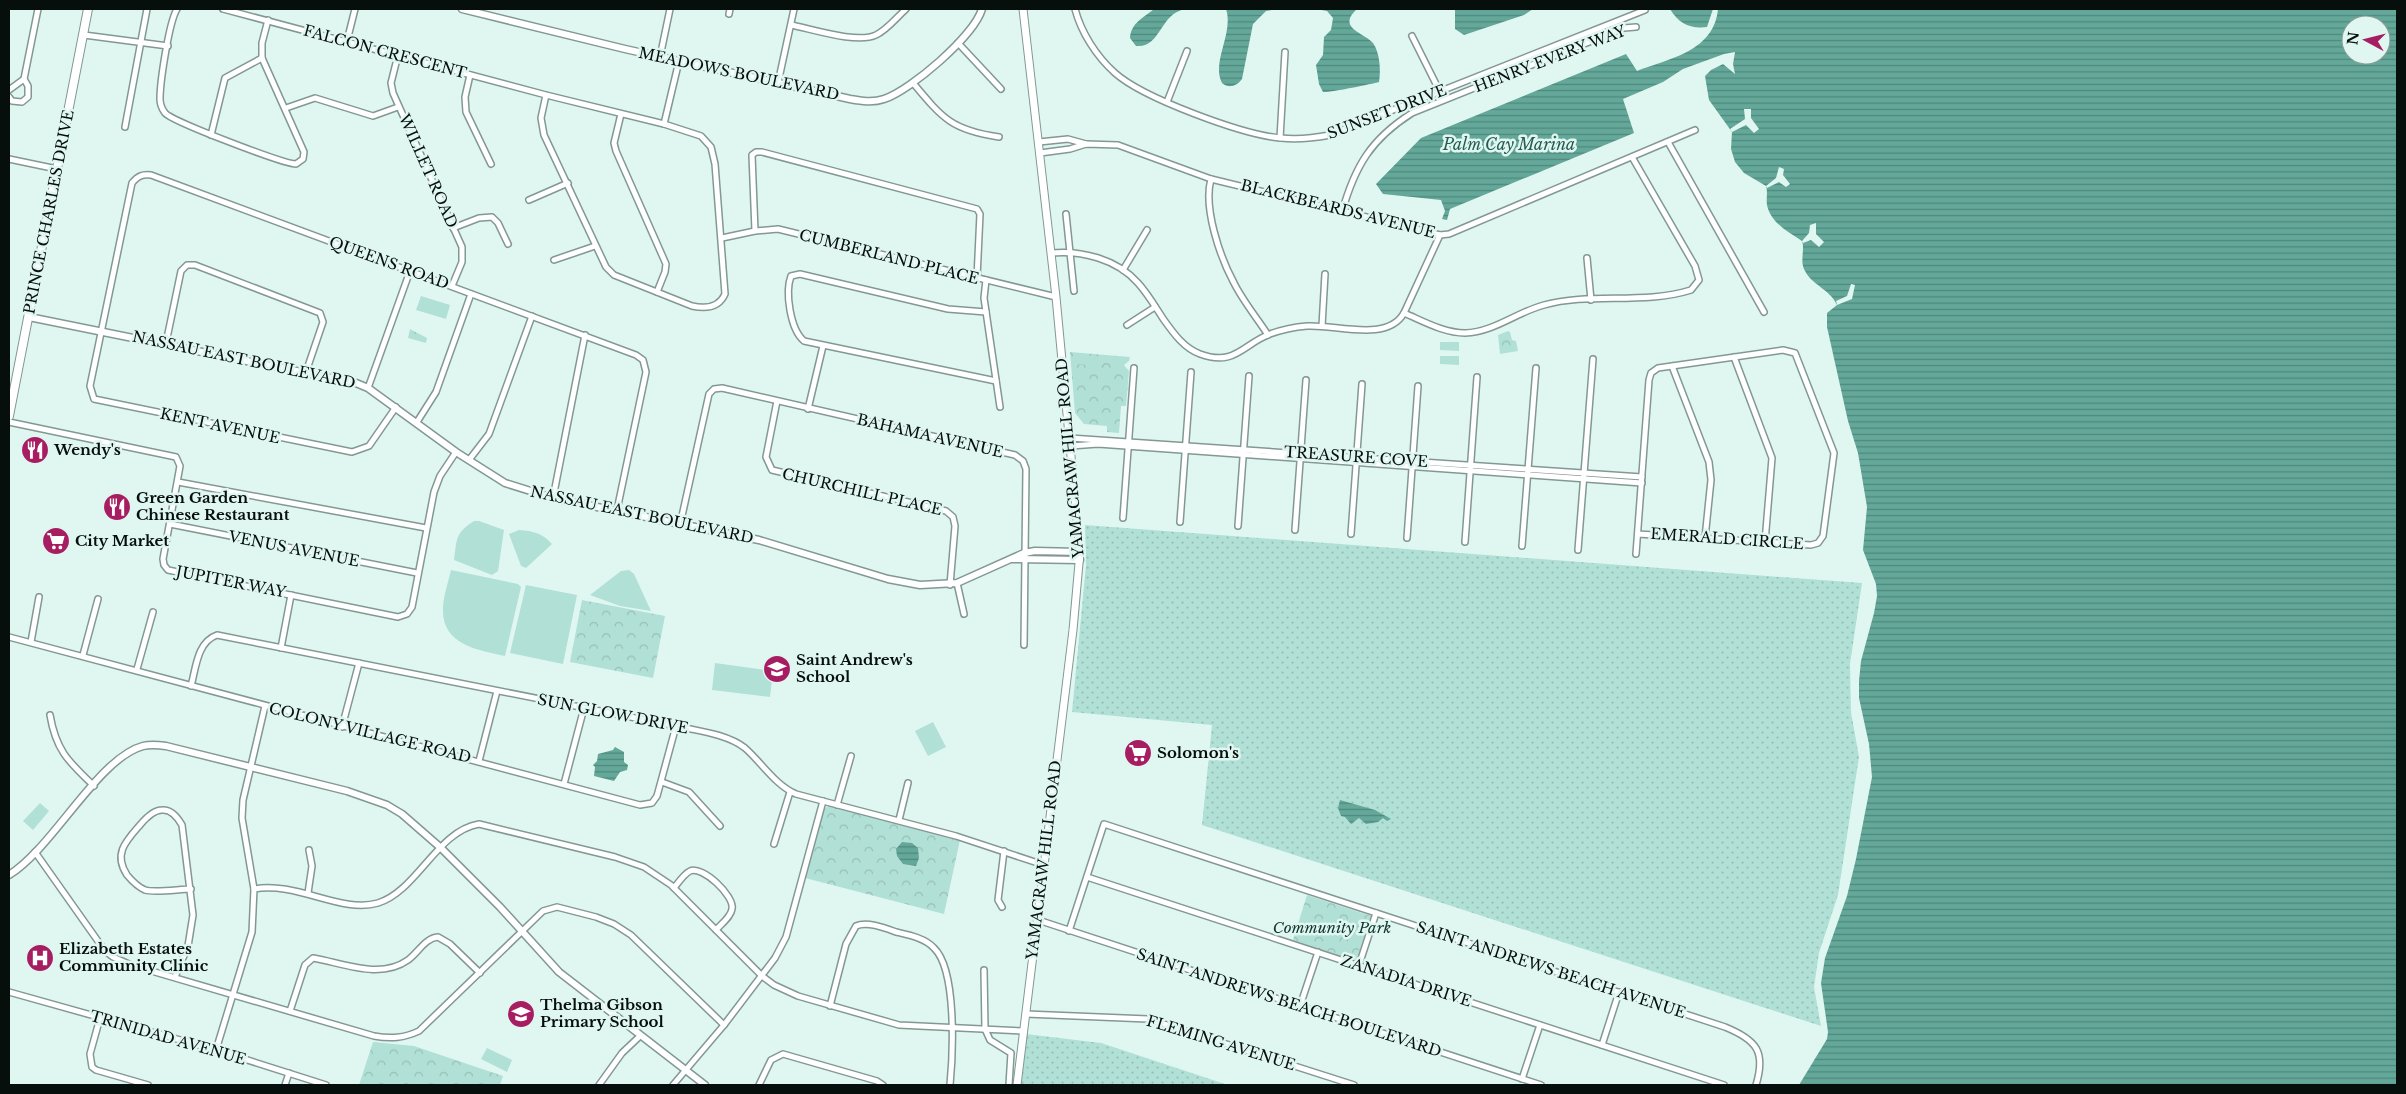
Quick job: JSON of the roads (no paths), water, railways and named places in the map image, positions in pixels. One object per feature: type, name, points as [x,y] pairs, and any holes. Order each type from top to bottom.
[{"type":"highway","name":"PRINCE CHARLES DRIVE","points":[[9,416],[88,9]]},
{"type":"main road","name":"YAMACRAW HILL ROAD","points":[[1017,1085],[1080,560],[1056,297],[1024,9]]},
{"type":"street","points":[[9,97],[16,102],[25,100],[29,91],[24,79],[38,9]]},
{"type":"street","points":[[125,127],[147,9]]},
{"type":"street","points":[[177,9],[168,46],[160,98],[161,106],[170,118],[289,164],[299,163],[303,158],[304,152],[286,108],[262,58],[262,43],[268,20]]},
{"type":"street","name":"FALCON CRESCENT","points":[[223,9],[546,96],[664,124],[701,136],[711,147],[715,164],[725,294],[718,304],[712,307],[699,308],[614,275],[606,267],[541,126],[546,96]]},
{"type":"street","points":[[347,41],[355,9]]},
{"type":"street","name":"MEADOWS BOULEVARD","points":[[462,9],[660,57],[866,102],[885,99],[913,83],[958,43],[975,25],[982,9]]},
{"type":"street","points":[[660,57],[670,9]]},
{"type":"street","points":[[778,83],[794,9]]},
{"type":"street","points":[[790,25],[856,38],[870,38],[879,34],[906,9]]},
{"type":"street","name":"SUNSET DRIVE","points":[[1075,9],[1079,23],[1096,51],[1115,73],[1140,90],[1247,132],[1280,138],[1305,139],[1330,136],[1645,10]]},
{"type":"street","name":"HENRY EVERY WAY","points":[[1342,212],[1360,163],[1383,135],[1404,118],[1624,28],[1636,27]]},
{"type":"street","points":[[84,35],[168,46]]},
{"type":"street","points":[[1412,36],[1440,92]]},
{"type":"street","points":[[958,43],[1001,89]]},
{"type":"street","points":[[1167,102],[1187,50]]},
{"type":"street","points":[[1280,138],[1285,52]]},
{"type":"street","name":"WILLET ROAD","points":[[398,55],[392,83],[398,107],[463,254],[452,286]]},
{"type":"street","points":[[211,134],[225,78],[262,58]]},
{"type":"street","points":[[664,124],[679,61]]},
{"type":"street","points":[[470,75],[465,97],[466,112],[491,164]]},
{"type":"street","points":[[9,90],[24,79]]},
{"type":"street","points":[[913,83],[941,115],[956,126],[968,132],[999,137]]},
{"type":"street","points":[[286,108],[315,98],[373,116],[398,107]]},
{"type":"street","points":[[621,114],[614,143],[616,151],[666,264],[657,292]]},
{"type":"street","name":"BLACKBEARDS AVENUE","points":[[1039,142],[1068,139],[1086,144],[1118,145],[1211,179],[1440,235],[1449,234],[1695,130]]},
{"type":"street","points":[[1668,142],[1764,312]]},
{"type":"street","name":"BLACKBEARDS AVENUE","points":[[1040,153],[1070,149],[1086,144]]},
{"type":"street","points":[[755,231],[752,155],[756,152],[762,152],[977,209],[980,214],[977,278]]},
{"type":"street","points":[[1404,313],[1442,329],[1473,332],[1485,330],[1544,304],[1591,300],[1628,300],[1683,292],[1696,287],[1699,280],[1695,266],[1632,157]]},
{"type":"street","points":[[9,159],[57,169]]},
{"type":"street","name":"QUEENS ROAD","points":[[101,330],[132,183],[140,176],[145,175],[636,355],[643,360],[646,366],[617,510]]},
{"type":"street","points":[[1211,179],[1208,198],[1220,248],[1234,284],[1268,335]]},
{"type":"street","points":[[530,200],[568,183]]},
{"type":"street","points":[[1066,214],[1074,291]]},
{"type":"street","points":[[453,228],[479,218],[492,217],[498,223],[508,244]]},
{"type":"street","name":"CUMBERLAND PLACE","points":[[722,238],[755,231],[778,230],[1056,297]]},
{"type":"street","points":[[1123,270],[1146,230]]},
{"type":"street","points":[[1051,253],[1092,256],[1107,261],[1123,270],[1138,282],[1183,343],[1191,350],[1210,357],[1241,353],[1268,335],[1298,327],[1322,326],[1374,330],[1394,324],[1404,313],[1440,235]]},
{"type":"street","points":[[554,260],[596,246]]},
{"type":"street","points":[[1587,258],[1591,300]]},
{"type":"street","points":[[166,343],[181,271],[187,265],[195,265],[320,313],[323,322],[306,372]]},
{"type":"street","points":[[368,388],[410,271]]},
{"type":"street","points":[[986,312],[948,309],[800,274],[791,276],[788,284],[793,327],[797,335],[804,341],[996,381]]},
{"type":"street","points":[[1322,326],[1325,274]]},
{"type":"street","points":[[986,280],[984,298],[1000,407]]},
{"type":"street","points":[[417,422],[436,392],[471,294]]},
{"type":"street","points":[[1127,324],[1155,307]]},
{"type":"street","points":[[469,460],[490,434],[532,316]]},
{"type":"street","name":"NASSAU EAST BOULEVARD","points":[[29,317],[166,343],[356,383],[368,388],[456,452],[505,483],[553,498],[759,540],[888,579],[920,585],[954,584],[1035,551],[1080,552]]},
{"type":"street","name":"KENT AVENUE","points":[[101,330],[90,386],[91,395],[98,401],[352,452],[369,446],[396,407]]},
{"type":"street","points":[[553,498],[585,335]]},
{"type":"street","points":[[808,409],[822,346]]},
{"type":"street","name":"EMERALD CIRCLE","points":[[1636,554],[1651,373],[1658,368],[1783,350],[1794,353],[1834,453],[1823,536],[1818,543],[1765,542],[1638,534]]},
{"type":"street","points":[[1734,357],[1772,458],[1765,542]]},
{"type":"street","points":[[1578,550],[1593,359]]},
{"type":"street","points":[[1672,366],[1709,462],[1711,480],[1705,538]]},
{"type":"street","points":[[1123,518],[1134,368]]},
{"type":"street","points":[[1522,546],[1536,368]]},
{"type":"street","points":[[1180,522],[1191,372]]},
{"type":"street","points":[[1238,526],[1249,376]]},
{"type":"street","points":[[1464,542],[1477,377]]},
{"type":"street","points":[[1295,530],[1306,380]]},
{"type":"street","points":[[1351,534],[1362,384]]},
{"type":"street","points":[[1407,538],[1418,386]]},
{"type":"street","name":"BAHAMA AVENUE","points":[[680,524],[709,394],[714,389],[722,388],[808,409],[1006,452],[1019,457],[1026,469],[1024,646]]},
{"type":"street","name":"CHURCHILL PLACE","points":[[777,401],[766,458],[772,470],[946,511],[953,516],[955,526],[954,584],[964,614]]},
{"type":"street","name":"JUPITER WAY","points":[[9,422],[173,455],[178,459],[180,466],[178,482],[163,559],[164,565],[168,570],[403,616],[412,607],[426,528],[440,476],[456,452]]},
{"type":"street","name":"TREASURE COVE","points":[[1070,442],[1129,443],[1642,480]]},
{"type":"street","points":[[178,482],[426,528]]},
{"type":"street","name":"VENUS AVENUE","points":[[170,524],[418,573]]},
{"type":"street","name":"NASSAU EAST BOULEVARD","points":[[1024,556],[1080,560]]},
{"type":"street","points":[[281,648],[291,595]]},
{"type":"street","points":[[31,642],[39,597]]},
{"type":"street","points":[[82,655],[98,600]]},
{"type":"street","points":[[138,670],[153,612]]},
{"type":"street","name":"SUN GLOW DRIVE","points":[[191,686],[201,651],[210,637],[217,635],[676,726],[734,741],[746,749],[790,792],[899,820],[1004,851],[1044,865]]},
{"type":"street","name":"COLONY VILLAGE ROAD","points":[[9,637],[644,806],[655,800],[662,782],[676,726]]},
{"type":"street","points":[[342,727],[359,664]]},
{"type":"street","points":[[478,761],[497,691]]},
{"type":"street","points":[[216,1050],[252,932],[254,889],[242,818],[243,800],[265,706]]},
{"type":"street","points":[[564,784],[584,708]]},
{"type":"street","points":[[50,715],[53,737],[62,754],[94,786]]},
{"type":"street","points":[[11,873],[35,852],[94,786],[125,756],[143,746],[153,745],[250,766],[347,791],[387,805],[402,814],[441,848],[559,972],[705,1085]]},
{"type":"street","points":[[837,804],[852,756]]},
{"type":"street","points":[[662,782],[689,792],[720,826]]},
{"type":"street","points":[[899,820],[908,783]]},
{"type":"street","points":[[774,844],[790,792]]},
{"type":"street","points":[[673,1085],[724,1025],[775,958],[786,937],[824,801]]},
{"type":"street","points":[[175,977],[192,928],[191,889],[182,825],[178,817],[169,811],[154,812],[140,825],[124,845],[121,865],[136,885],[146,890],[191,889]]},
{"type":"street","points":[[254,889],[276,887],[350,904],[380,902],[402,886],[461,830],[469,825],[479,824],[622,859],[644,867],[674,888],[762,976],[774,985],[798,996],[899,1024],[1023,1031]]},
{"type":"street","name":"SAINT ANDREWS BEACH AVENUE","points":[[1087,877],[1104,824],[1725,1027],[1744,1037],[1753,1045],[1760,1059],[1760,1070],[1756,1085]]},
{"type":"street","points":[[308,893],[312,866],[309,850]]},
{"type":"street","points":[[1002,907],[998,900],[1004,851]]},
{"type":"street","points":[[35,852],[105,950],[113,957],[131,965],[374,1036],[390,1038],[408,1036],[419,1031],[543,911],[557,907],[596,917],[614,924],[631,936],[724,1025]]},
{"type":"street","points":[[674,888],[688,872],[696,870],[704,873],[730,897],[733,905],[731,914],[716,930]]},
{"type":"street","points":[[1069,931],[1087,877]]},
{"type":"street","name":"ZANADIA DRIVE","points":[[1087,877],[1724,1085]]},
{"type":"street","points":[[1359,966],[1376,913]]},
{"type":"street","name":"SAINT ANDREWS BEACH BOULEVARD","points":[[1038,920],[1540,1085]]},
{"type":"street","points":[[830,1006],[850,933],[856,926],[865,924],[922,939],[937,951],[945,964],[951,1028],[950,1085]]},
{"type":"street","points":[[290,1011],[305,965],[313,958],[365,968],[387,969],[408,960],[431,939],[438,937],[450,944],[480,974]]},
{"type":"street","points":[[1300,1006],[1318,952]]},
{"type":"street","points":[[984,970],[985,1030],[990,1040],[1011,1053],[1009,1085]]},
{"type":"street","name":"TRINIDAD AVENUE","points":[[9,992],[216,1050],[326,1085]]},
{"type":"street","points":[[1602,1045],[1619,992]]},
{"type":"street","name":"FLEMING AVENUE","points":[[1026,1014],[1148,1019],[1354,1085]]},
{"type":"street","points":[[100,1018],[90,1054],[92,1067],[96,1070],[148,1085]]},
{"type":"street","points":[[1522,1079],[1540,1025]]},
{"type":"street","points":[[599,1085],[622,1053],[640,1036]]},
{"type":"street","points":[[759,1085],[771,1060],[783,1054],[877,1081],[883,1085]]},
{"type":"street","points":[[285,1085],[289,1073]]},
{"type":"water","points":[[1154,9],[1186,9],[1170,17],[1151,42],[1136,46],[1130,38],[1133,28],[1138,21]]},
{"type":"water","points":[[1226,9],[1277,9],[1266,11],[1253,24],[1242,79],[1235,85],[1230,86],[1222,83],[1219,75],[1219,66],[1227,28],[1228,18]]},
{"type":"water","points":[[1316,9],[1357,9],[1351,16],[1351,25],[1369,39],[1375,47],[1379,62],[1379,82],[1323,92],[1319,84],[1316,65],[1323,55],[1324,37],[1331,30],[1333,18],[1327,11]]},
{"type":"water","points":[[1455,9],[1533,9],[1524,15],[1464,35],[1455,29]]},
{"type":"water","points":[[1670,9],[1713,9],[1707,27],[1695,27],[1681,22]]},
{"type":"water","name":"Palm Cay Marina","points":[[1718,9],[2397,9],[2397,1085],[1799,1085],[1827,1039],[1828,1032],[1821,983],[1825,958],[1847,896],[1872,777],[1869,744],[1859,698],[1859,681],[1861,661],[1877,596],[1876,584],[1863,550],[1867,507],[1858,453],[1848,421],[1827,327],[1827,313],[1837,305],[1830,295],[1811,279],[1804,269],[1802,241],[1780,226],[1772,217],[1767,205],[1766,186],[1744,173],[1735,162],[1731,149],[1732,132],[1709,100],[1705,76],[1711,70],[1723,64],[1735,74],[1733,64],[1735,52],[1724,54],[1683,69],[1663,82],[1623,99],[1634,133],[1450,209],[1447,220],[1442,219],[1445,211],[1441,200],[1383,194],[1376,184],[1421,138],[1626,54],[1637,71],[1677,57],[1700,44],[1715,23]]},
{"type":"water","points":[[615,747],[624,752],[624,762],[628,765],[627,770],[620,772],[614,781],[594,776],[595,767],[593,765],[597,761],[598,754],[613,750]]},
{"type":"water","points":[[1340,800],[1375,810],[1391,819],[1387,821],[1383,818],[1378,822],[1366,824],[1359,818],[1351,824],[1345,817],[1341,816],[1338,808]]},
{"type":"water","points":[[902,842],[912,843],[918,848],[919,858],[916,866],[903,864],[897,856],[896,849]]},
{"type":"place","name":"Wendy's","points":[[35,450]]},
{"type":"place","name":"Green Garden Chinese Restaurant","points":[[117,507]]},
{"type":"place","name":"City Market","points":[[56,541]]},
{"type":"place","name":"Saint Andrew's School","points":[[777,669]]},
{"type":"place","name":"Solomon's","points":[[1138,753]]},
{"type":"place","name":"Elizabeth Estates Community Clinic","points":[[40,958]]},
{"type":"place","name":"Thelma Gibson Primary School","points":[[521,1014]]},
{"type":"park label","name":"Community Park","points":[[1332,928]]}]
